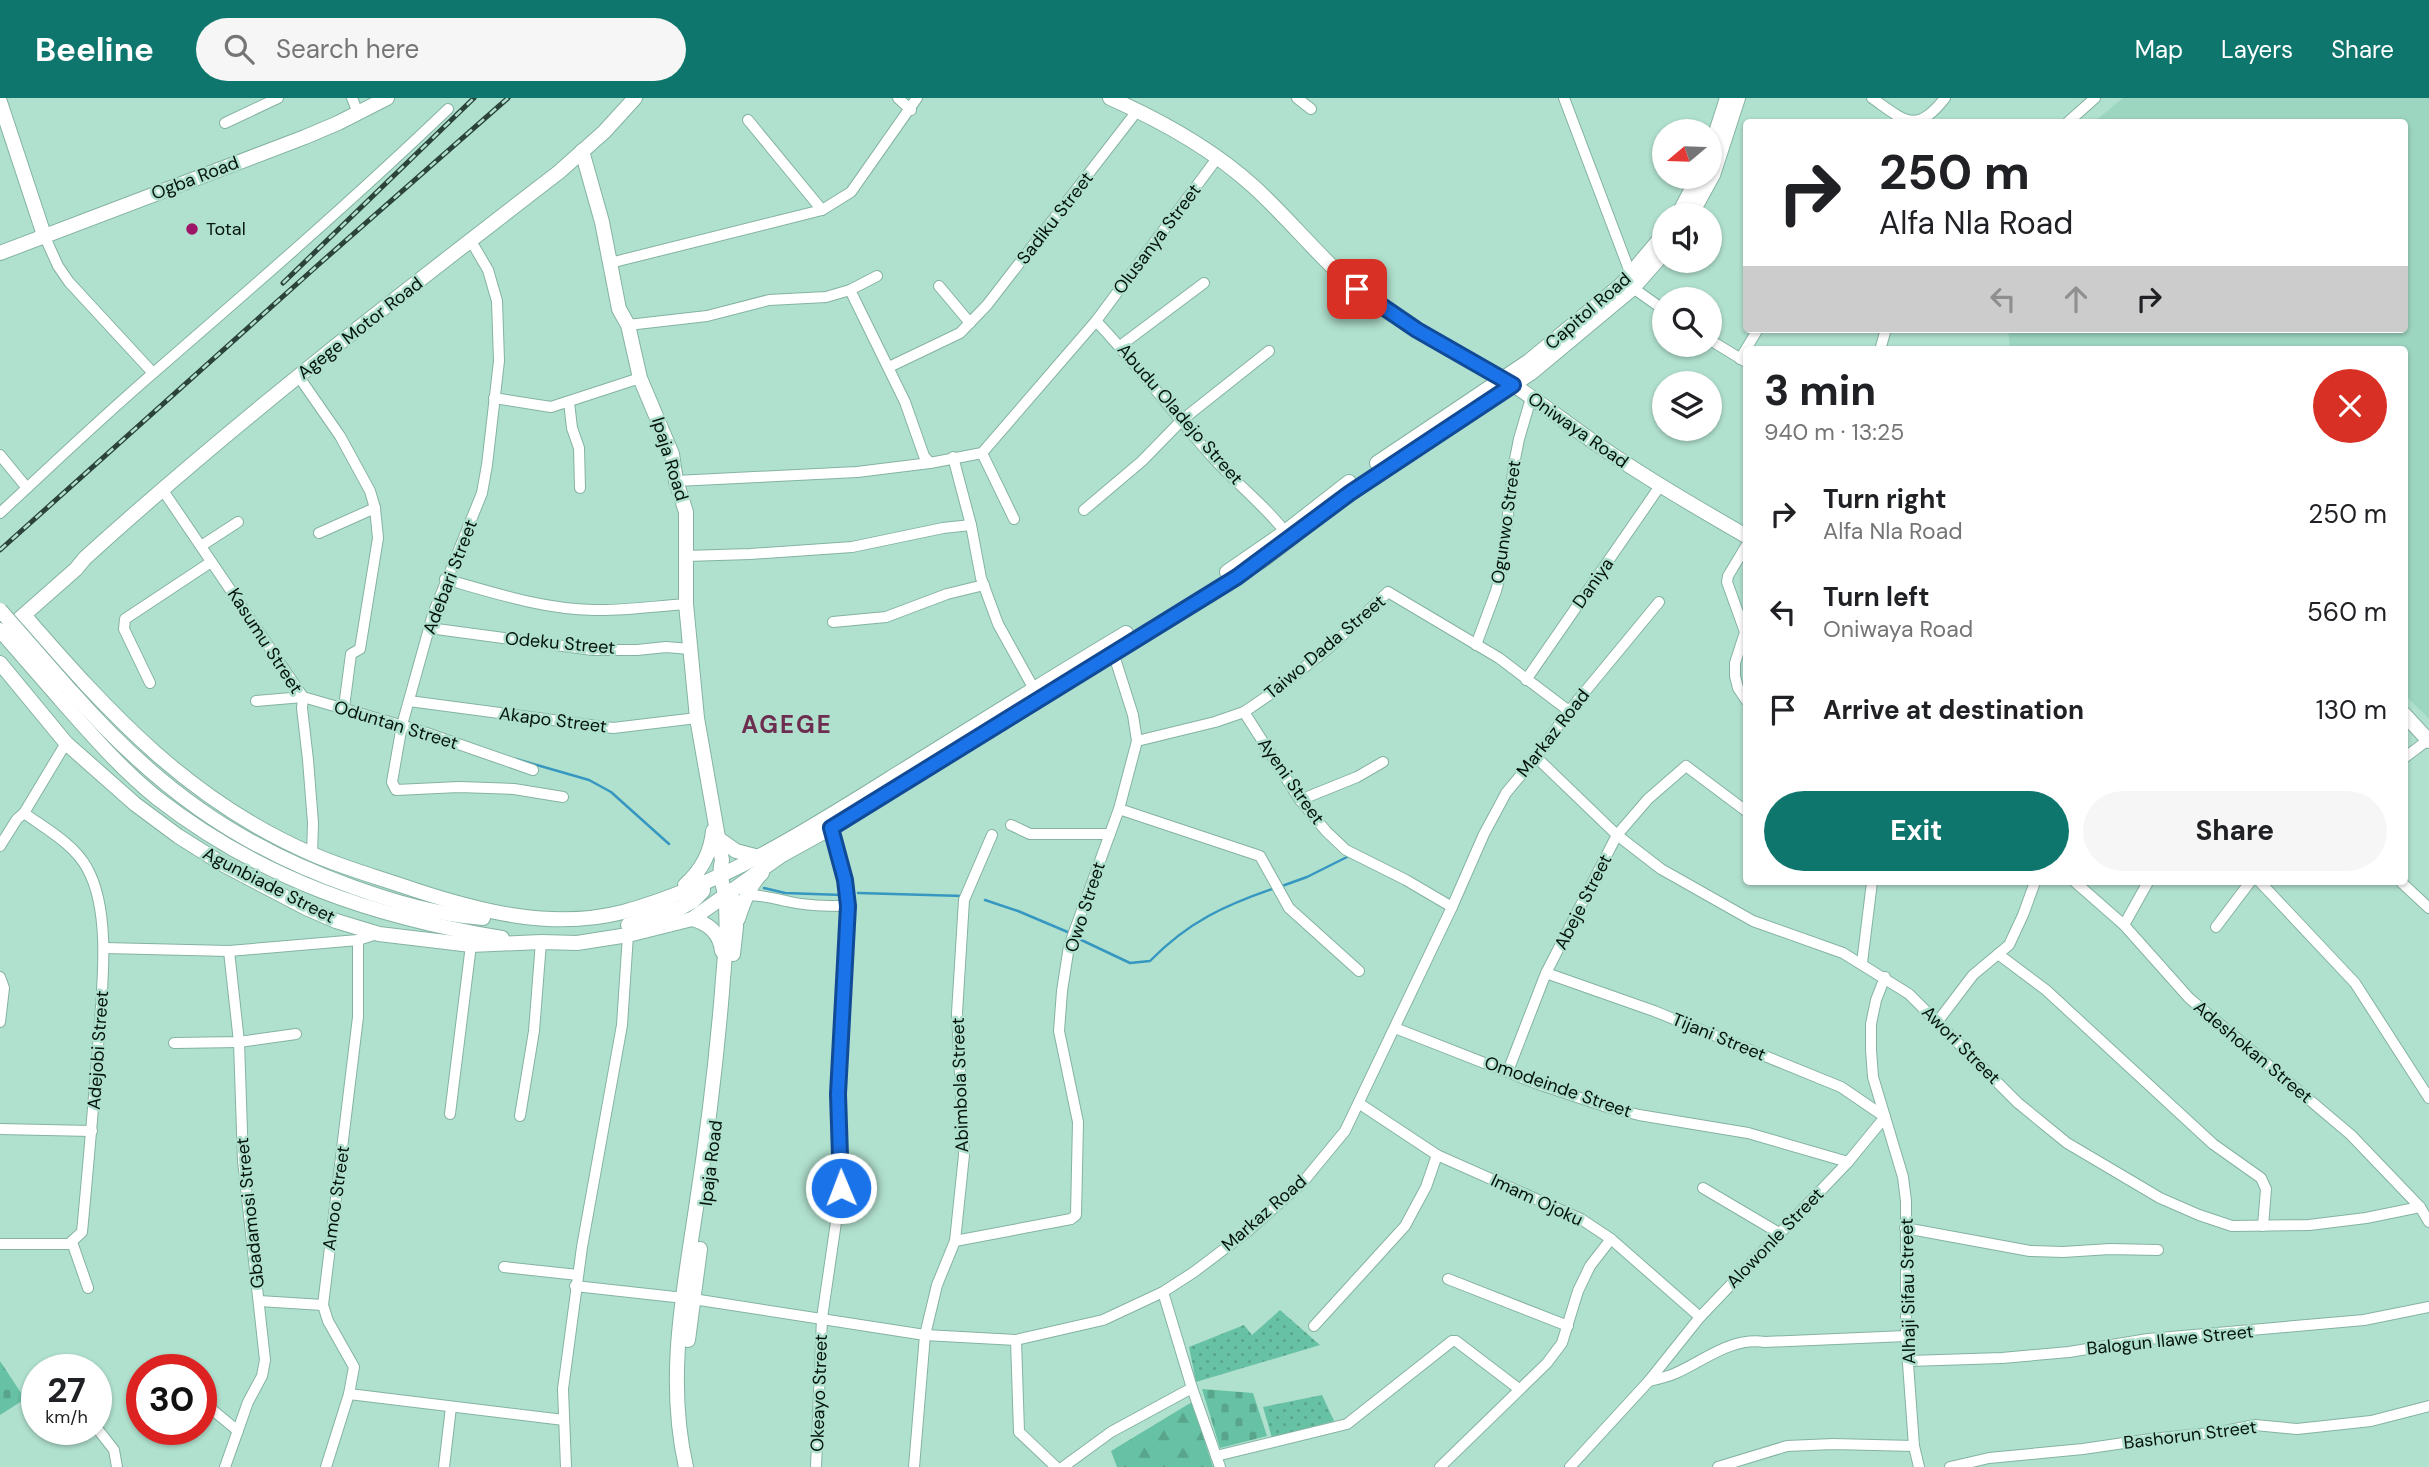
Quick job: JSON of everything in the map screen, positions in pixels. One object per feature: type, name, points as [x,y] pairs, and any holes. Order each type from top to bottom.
[{"type":"main road","name":"Ogba Road","points":[[0,253],[305,137],[387,98]]},
{"type":"main road","name":"Agege Motor Road","points":[[0,633],[76,569],[162,489],[559,172],[604,132],[635,98]]},
{"type":"main road","name":"Oniwaya Road","points":[[1110,98],[1199,144],[1218,157],[1254,188],[1341,277],[1417,330],[1508,382],[1660,486],[1743,534]]},
{"type":"main road","points":[[1720,119],[1727,98]]},
{"type":"main road","points":[[1698,203],[1713,175],[1738,98]]},
{"type":"main road","points":[[0,102],[44,235]]},
{"type":"main road","name":"Ipaja Road","points":[[582,151],[602,222],[620,309],[628,325],[640,378],[655,409],[671,454],[686,512],[686,604],[697,718],[723,869],[736,892],[736,927],[719,1102],[688,1299]]},
{"type":"main road","name":"Capitol Road","points":[[1632,281],[1652,252]]},
{"type":"main road","name":"Capitol Road","points":[[1111,648],[1288,535],[1508,382],[1531,373],[1652,264]]},
{"type":"main road","name":"Agege Motor Road","points":[[0,623],[76,561],[85,558]]},
{"type":"main road","points":[[0,610],[66,695],[100,745],[157,797],[217,840],[275,873],[397,917],[524,943]]},
{"type":"main road","points":[[24,615],[117,719],[183,777],[251,822],[313,854],[354,870],[467,906],[526,918]]},
{"type":"main road","points":[[0,633],[166,785],[224,826],[288,862],[336,881],[412,906],[478,918],[598,916],[620,912],[702,882],[723,869],[759,857],[827,824],[1111,648]]},
{"type":"main road","points":[[12,676],[15,662],[28,647],[38,644],[51,645]]},
{"type":"main road","points":[[827,824],[1034,689],[1111,648]]},
{"type":"main road","name":"Agunbiade Street","points":[[0,663],[66,743],[135,804],[224,866],[306,908],[336,921],[379,934],[471,945],[577,943],[692,919],[736,892],[782,855],[827,824]]},
{"type":"main road","points":[[2408,718],[2429,741]]},
{"type":"main road","points":[[675,893],[701,867],[712,843],[715,815]]},
{"type":"main road","points":[[719,839],[736,851],[759,857]]},
{"type":"main road","points":[[541,942],[638,923],[682,907],[703,891],[702,882]]},
{"type":"main road","name":"Ipaja Road","points":[[686,1467],[675,1396],[710,1113],[724,967],[736,892]]},
{"type":"main road","points":[[692,919],[702,921],[718,936],[724,967]]},
{"type":"main road","name":"Ipaja Road","points":[[685,1449],[695,1467]]},
{"type":"street","points":[[225,123],[278,98]]},
{"type":"street","points":[[352,98],[358,113]]},
{"type":"street","points":[[898,98],[911,110]]},
{"type":"street","points":[[610,263],[822,210],[850,192],[917,98]]},
{"type":"street","points":[[1297,98],[1311,109]]},
{"type":"street","points":[[1564,98],[1632,281],[1652,299]]},
{"type":"street","points":[[1872,98],[1896,119]]},
{"type":"street","points":[[1924,119],[1935,111],[1945,98]]},
{"type":"street","points":[[2071,119],[2095,98]]},
{"type":"street","points":[[0,513],[153,373],[237,303],[382,173],[448,109]]},
{"type":"street","name":"Sadiku Street","points":[[889,368],[960,333],[970,323],[1004,284],[1137,111]]},
{"type":"street","points":[[748,120],[822,210]]},
{"type":"street","name":"Olusanya Street","points":[[982,453],[1096,321],[1218,157]]},
{"type":"street","points":[[44,235],[58,266],[69,282],[153,373]]},
{"type":"street","name":"Adebari Street","points":[[471,241],[493,284],[497,301],[499,361],[482,493],[445,579],[429,628],[402,726],[392,782],[396,790],[514,789],[563,797]]},
{"type":"street","points":[[628,325],[707,316],[769,300],[826,297],[850,290],[877,275]]},
{"type":"street","points":[[1120,346],[1204,284]]},
{"type":"street","points":[[939,286],[970,323]]},
{"type":"street","points":[[850,290],[905,402],[930,463]]},
{"type":"street","name":"Abudu Oladejo Street","points":[[1096,321],[1221,466],[1288,535]]},
{"type":"street","points":[[1722,347],[1743,360]]},
{"type":"street","points":[[1084,510],[1142,461],[1182,419],[1269,351]]},
{"type":"street","points":[[299,377],[340,436],[370,491],[374,508],[378,538],[360,649],[351,654],[344,707]]},
{"type":"street","points":[[494,398],[551,407],[640,378]]},
{"type":"street","name":"Ogunwo Street","points":[[1476,645],[1501,572],[1517,451],[1531,398]]},
{"type":"street","points":[[569,402],[572,428],[579,448],[580,488]]},
{"type":"street","points":[[676,481],[857,472],[982,453],[1014,519]]},
{"type":"street","points":[[0,455],[27,488]]},
{"type":"street","points":[[953,457],[984,585],[998,624],[1034,689]]},
{"type":"street","name":"Daniya","points":[[1527,680],[1549,644],[1660,486]]},
{"type":"street","name":"Kasumu Street","points":[[162,489],[303,697],[313,854]]},
{"type":"street","points":[[319,533],[374,508]]},
{"type":"street","points":[[201,546],[238,523]]},
{"type":"street","points":[[686,555],[852,547],[971,525]]},
{"type":"street","points":[[1743,552],[1727,582],[1743,625]]},
{"type":"street","points":[[150,683],[124,629],[125,619],[211,562]]},
{"type":"street","points":[[445,579],[551,606],[595,611],[686,604]]},
{"type":"street","points":[[833,622],[886,617],[947,594],[984,585]]},
{"type":"street","name":"Taiwo Dada Street","points":[[1137,741],[1244,712],[1330,647],[1388,592],[1499,658],[1569,712]]},
{"type":"street","name":"Markaz Road","points":[[504,1267],[688,1299],[925,1335],[1016,1339],[1102,1320],[1163,1292],[1248,1231],[1303,1182],[1345,1131],[1360,1104],[1494,813],[1506,793],[1569,712],[1659,602]]},
{"type":"street","name":"Odeku Street","points":[[429,628],[593,650],[666,647],[690,649]]},
{"type":"street","points":[[1743,641],[1735,663],[1735,676],[1743,695]]},
{"type":"street","name":"Owo Street","points":[[955,1241],[1071,1219],[1076,1214],[1078,1122],[1059,1031],[1069,946],[1119,809],[1137,741],[1133,715],[1111,648]]},
{"type":"street","name":"Oduntan Street","points":[[256,701],[303,697],[344,707],[533,770]]},
{"type":"street","name":"Akapo Street","points":[[410,701],[613,728],[697,718]]},
{"type":"street","name":"Ayeni Street","points":[[1244,712],[1300,800],[1321,826],[1346,850],[1452,907]]},
{"type":"street","points":[[2408,755],[2429,741]]},
{"type":"street","points":[[0,846],[24,813],[66,743]]},
{"type":"street","name":"Awori Street","points":[[1535,757],[1617,835],[1661,869],[1753,921],[1843,953],[1885,977],[1909,994],[2018,1102],[2067,1143],[2160,1198],[2232,1226],[2320,1223],[2420,1207]]},
{"type":"street","points":[[1300,800],[1357,777],[1383,762]]},
{"type":"street","name":"Abeje Street","points":[[1508,1071],[1546,974],[1617,835],[1647,799],[1686,766],[1743,809]]},
{"type":"street","points":[[1119,809],[1260,856],[1289,908],[1359,971]]},
{"type":"street","name":"Adejobi Street","points":[[24,813],[69,845],[87,868],[97,894],[105,948],[82,1232],[72,1242]]},
{"type":"street","name":"Okeayo Street","points":[[816,1467],[822,1318],[841,1188],[838,1094],[848,906],[845,880],[827,824]]},
{"type":"street","points":[[1011,825],[1030,834],[1110,834]]},
{"type":"street","name":"Abimbola Street","points":[[914,1467],[925,1335],[937,1285],[955,1241],[964,1155],[957,1013],[964,900],[992,835]]},
{"type":"street","points":[[1862,963],[1872,885]]},
{"type":"street","points":[[1938,1021],[1973,975],[2009,945],[2024,915],[2034,885]]},
{"type":"street","name":"Adeshokan Street","points":[[2078,885],[2124,925],[2189,998],[2351,1135],[2420,1207],[2429,1222]]},
{"type":"street","points":[[2124,925],[2146,885]]},
{"type":"street","points":[[2216,927],[2247,885]]},
{"type":"street","points":[[2263,885],[2355,983],[2429,1098]]},
{"type":"street","points":[[2405,885],[2429,908]]},
{"type":"street","points":[[736,892],[813,905],[848,906]]},
{"type":"street","points":[[105,948],[229,951],[358,940],[379,934]]},
{"type":"street","points":[[566,1467],[563,1389],[577,1280],[622,1025],[628,934]]},
{"type":"street","name":"Amoo Street","points":[[323,1305],[358,1017],[358,940]]},
{"type":"street","points":[[520,1116],[534,1031],[541,942]]},
{"type":"street","points":[[450,1114],[471,945]]},
{"type":"street","name":"Gbadamosi Street","points":[[225,1467],[248,1402],[262,1376],[265,1360],[243,1161],[239,1042],[229,951]]},
{"type":"street","points":[[1998,954],[2046,990],[2213,1144],[2260,1178],[2266,1189],[2263,1226]]},
{"type":"street","name":"Tijani Street","points":[[1546,974],[1654,1011],[1841,1087],[1885,1116]]},
{"type":"street","points":[[0,977],[4,988],[0,1022]]},
{"type":"street","points":[[1885,977],[1871,1024],[1871,1050],[1873,1077],[1885,1116]]},
{"type":"street","name":"Omodeinde Street","points":[[1395,1028],[1571,1095],[1639,1115],[1748,1133],[1848,1162]]},
{"type":"street","points":[[174,1043],[239,1042],[296,1034]]},
{"type":"street","name":"Imam Ojoku","points":[[1360,1104],[1437,1155],[1581,1220],[1611,1239],[1700,1317]]},
{"type":"street","name":"Alowonle Street","points":[[1570,1467],[1648,1381],[1700,1317],[1848,1162],[1885,1116]]},
{"type":"street","name":"Alhaji Sifau Street","points":[[1885,1116],[1903,1177],[1906,1336],[1914,1446],[1919,1467]]},
{"type":"street","points":[[0,1129],[92,1131]]},
{"type":"street","points":[[1314,1326],[1405,1226],[1426,1187],[1437,1155]]},
{"type":"street","points":[[1703,1188],[1779,1233]]},
{"type":"street","points":[[1905,1228],[2030,1251],[2158,1250]]},
{"type":"street","points":[[1440,1467],[1547,1363],[1562,1342],[1578,1291],[1590,1266],[1611,1239]]},
{"type":"street","points":[[0,1244],[58,1246],[72,1242],[88,1288]]},
{"type":"street","points":[[1448,1279],[1568,1326]]},
{"type":"street","points":[[1163,1292],[1218,1462],[1347,1424],[1456,1340],[1520,1389]]},
{"type":"street","points":[[259,1301],[323,1305],[328,1321],[354,1367],[349,1394],[326,1467]]},
{"type":"street","name":"Balogun Ilawe Street","points":[[1909,1361],[2002,1358],[2069,1352],[2148,1339],[2364,1320],[2429,1307]]},
{"type":"street","points":[[1648,1381],[1673,1375],[1721,1349],[1752,1340],[1765,1342],[1906,1336]]},
{"type":"street","points":[[1016,1339],[1019,1432],[1056,1467]]},
{"type":"street","points":[[1063,1467],[1111,1432],[1192,1388]]},
{"type":"street","points":[[349,1394],[564,1420]]},
{"type":"street","name":"Bashorun Street","points":[[1950,1467],[1989,1458],[2083,1449],[2255,1425],[2297,1429],[2371,1421],[2429,1406]]},
{"type":"street","points":[[444,1467],[451,1407]]},
{"type":"street","points":[[217,1414],[238,1431]]},
{"type":"street","points":[[110,1445],[114,1450],[117,1467]]},
{"type":"street","points":[[1718,1467],[1787,1446],[1914,1446]]},
{"type":"shaded area","points":[[2123,98],[2429,98],[2429,719],[2408,698],[2408,346],[2010,346],[2008,333],[2408,333],[2408,119],[2098,119]]},
{"type":"green space","points":[[1280,1310],[1320,1345],[1196,1382],[1189,1347],[1244,1325],[1252,1335]]},
{"type":"green space","points":[[0,1361],[21,1393],[21,1402],[0,1415]]},
{"type":"green space","points":[[1202,1389],[1253,1393],[1267,1436],[1220,1448]]},
{"type":"green space","points":[[1322,1395],[1334,1421],[1272,1438],[1263,1407]]},
{"type":"green space","points":[[1192,1402],[1213,1467],[1117,1467],[1111,1451]]},
{"type":"waterway","points":[[516,759],[589,780],[611,792],[669,844]]},
{"type":"waterway","points":[[1282,886],[1349,856]]},
{"type":"waterway","points":[[764,888],[785,893],[842,895]]},
{"type":"waterway","points":[[1075,937],[1130,963],[1150,961],[1164,947],[1208,916],[1275,888]]},
{"type":"waterway","points":[[858,893],[963,896]]},
{"type":"waterway","points":[[985,900],[1070,933]]},
{"type":"railway","points":[[283,283],[474,98]]},
{"type":"railway","points":[[0,550],[508,98]]},
{"type":"place","name":"Total","points":[[192,229]]},
{"type":"district","name":"AGEGE","points":[[787,724]]},
{"type":"route","points":[[841,1188],[838,1094],[848,906],[845,880],[831,828],[1237,577],[1350,493],[1513,385],[1417,330],[1357,289]]}]
